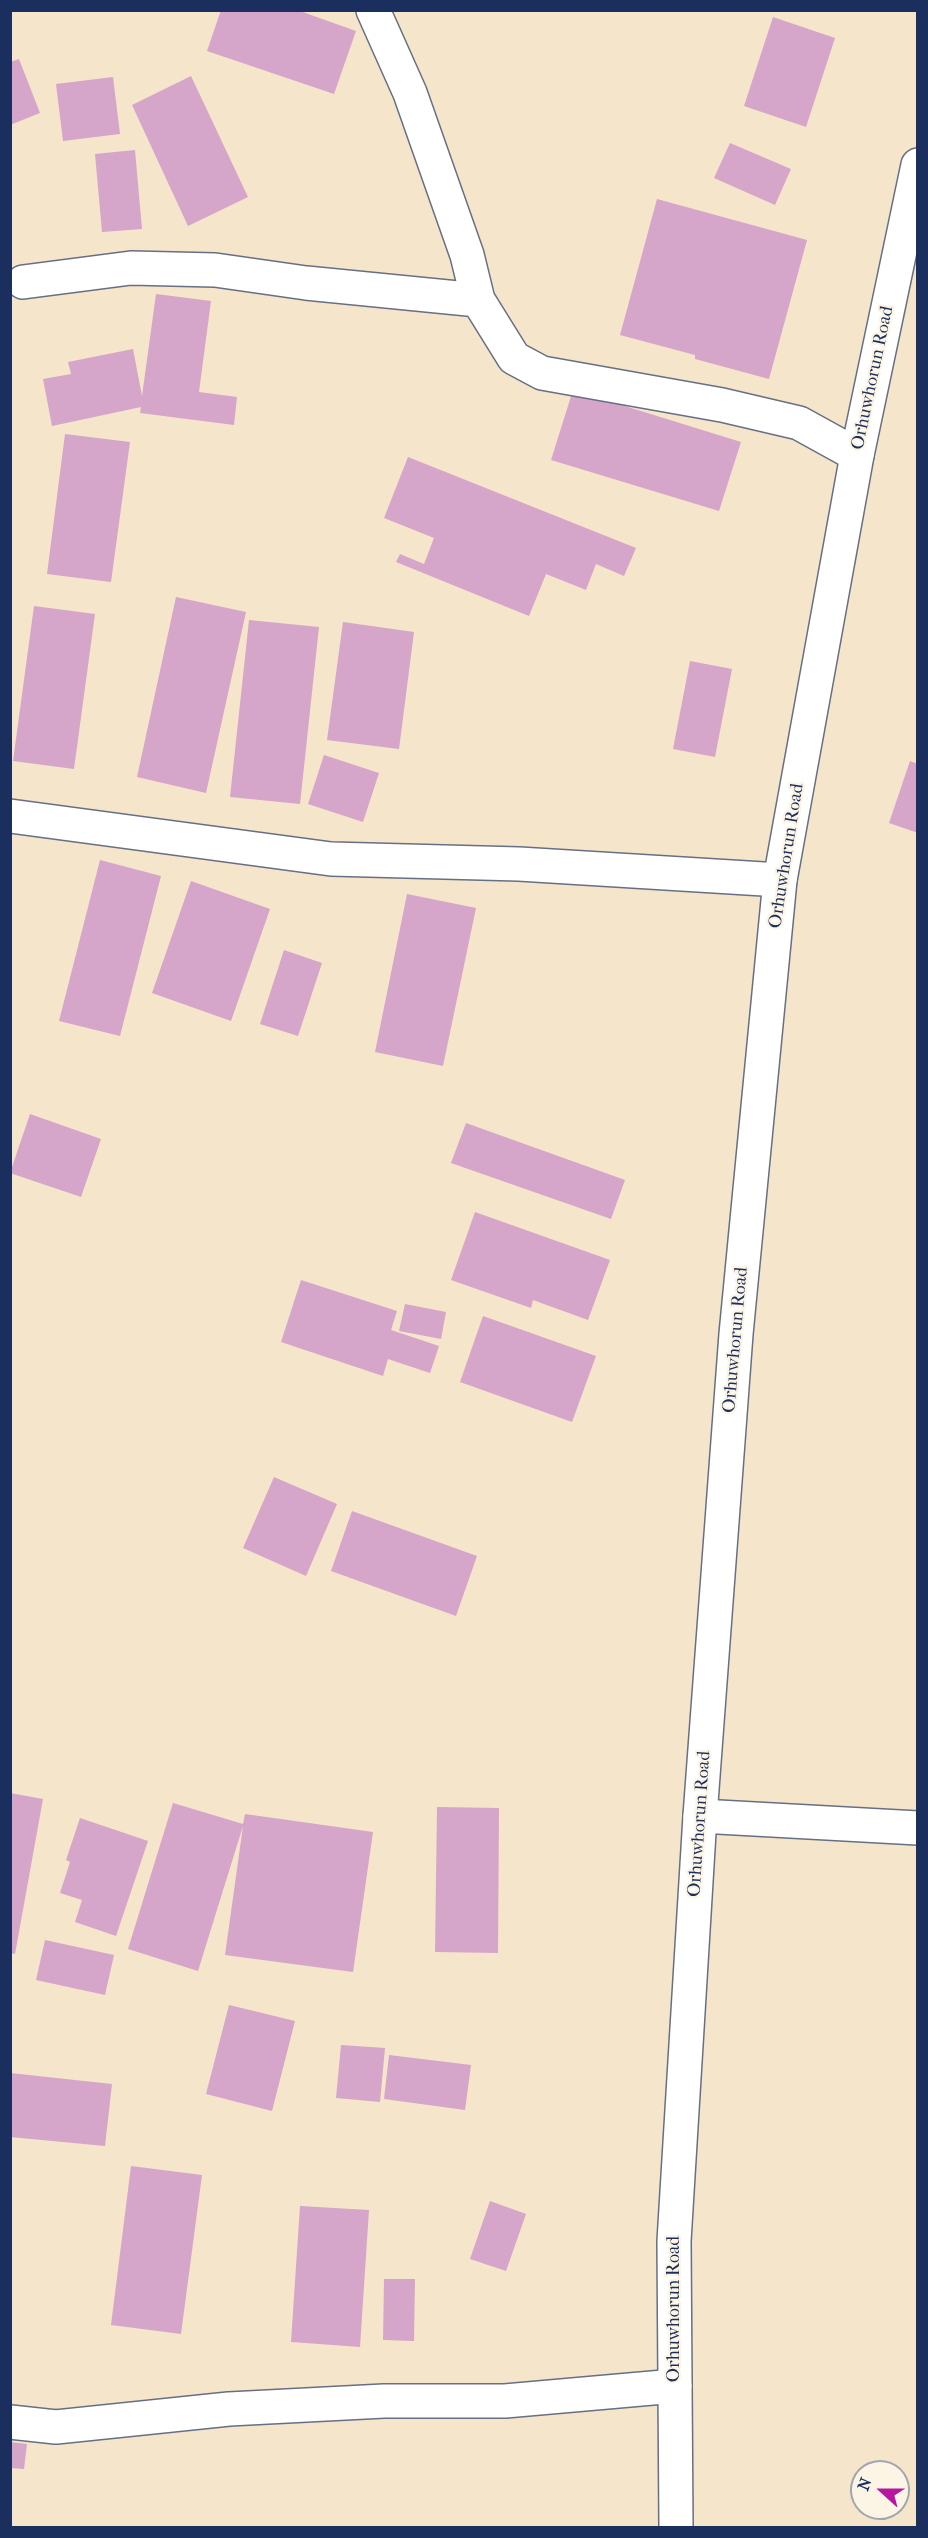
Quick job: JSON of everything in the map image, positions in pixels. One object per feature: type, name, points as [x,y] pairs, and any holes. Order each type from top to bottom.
[{"type":"street","points":[[374,10],[410,93],[467,255],[478,300],[514,357],[542,373],[722,405],[799,423],[857,455]]},
{"type":"street","name":"Orhuwhorun Road","points":[[676,2528],[674,2241],[700,1816],[736,1334],[780,880],[857,455],[918,165]]},
{"type":"street","points":[[23,282],[131,268],[215,270],[306,283],[478,300]]},
{"type":"street","points":[[10,816],[331,859],[519,864],[780,880]]},
{"type":"street","points":[[700,1816],[918,1828]]},
{"type":"street","points":[[10,2422],[56,2427],[228,2409],[384,2401],[505,2401],[675,2385]]},
{"type":"building","points":[[221,10],[297,10],[356,31],[334,94],[207,51]]},
{"type":"building","points":[[773,17],[835,38],[806,127],[744,106]]},
{"type":"building","points":[[19,59],[40,113],[10,125],[10,62]]},
{"type":"building","points":[[191,76],[248,197],[188,226],[132,105]]},
{"type":"building","points":[[113,77],[120,134],[63,141],[56,84]]},
{"type":"building","points":[[730,143],[791,169],[775,205],[714,178]]},
{"type":"building","points":[[135,150],[142,229],[102,232],[95,154]]},
{"type":"building","points":[[657,199],[807,240],[769,379],[695,359],[695,355],[620,335]]},
{"type":"building","points":[[156,294],[211,301],[199,392],[237,397],[234,425],[140,413],[141,407],[52,426],[43,379],[71,374],[68,362],[133,349],[142,396]]},
{"type":"building","points":[[573,390],[741,442],[719,511],[551,460]]},
{"type":"building","points":[[65,434],[130,442],[111,582],[47,574]]},
{"type":"building","points":[[408,457],[636,548],[624,576],[596,564],[586,590],[546,574],[529,616],[396,562],[400,554],[424,564],[434,538],[384,518]]},
{"type":"building","points":[[176,597],[246,612],[206,793],[137,777]]},
{"type":"building","points":[[34,606],[95,614],[74,769],[13,761]]},
{"type":"building","points":[[249,620],[319,627],[300,804],[230,797]]},
{"type":"building","points":[[343,622],[414,632],[399,749],[327,740]]},
{"type":"building","points":[[690,661],[732,669],[715,757],[673,749]]},
{"type":"building","points":[[324,755],[379,773],[363,822],[308,804]]},
{"type":"building","points":[[910,761],[918,764],[918,833],[889,823]]},
{"type":"building","points":[[100,860],[161,876],[120,1036],[59,1021]]},
{"type":"building","points":[[191,881],[270,909],[231,1021],[152,993]]},
{"type":"building","points":[[407,894],[476,908],[443,1066],[375,1052]]},
{"type":"building","points":[[284,950],[322,963],[298,1036],[260,1024]]},
{"type":"building","points":[[30,1114],[101,1139],[81,1197],[10,1173]]},
{"type":"building","points":[[466,1123],[625,1180],[611,1219],[451,1163]]},
{"type":"building","points":[[475,1212],[610,1260],[588,1320],[533,1300],[531,1308],[451,1280]]},
{"type":"building","points":[[301,1280],[397,1311],[391,1330],[439,1346],[430,1373],[388,1359],[383,1376],[281,1342]]},
{"type":"building","points":[[405,1304],[446,1312],[441,1339],[399,1331]]},
{"type":"building","points":[[483,1316],[596,1356],[572,1422],[460,1382]]},
{"type":"building","points":[[274,1477],[337,1504],[306,1576],[243,1548]]},
{"type":"building","points":[[352,1511],[477,1556],[456,1616],[331,1571]]},
{"type":"building","points":[[10,1793],[43,1799],[15,1954],[10,1953]]},
{"type":"building","points":[[173,1803],[243,1824],[245,1814],[373,1832],[353,1972],[225,1955],[243,1826],[198,1971],[128,1949]]},
{"type":"building","points":[[437,1807],[499,1808],[498,1953],[435,1952]]},
{"type":"building","points":[[80,1818],[148,1841],[116,1936],[75,1922],[82,1900],[60,1893],[70,1862],[66,1860]]},
{"type":"building","points":[[45,1940],[114,1955],[105,1995],[36,1980]]},
{"type":"building","points":[[229,2005],[295,2021],[272,2111],[206,2094]]},
{"type":"building","points":[[341,2045],[385,2048],[380,2102],[336,2098]]},
{"type":"building","points":[[389,2055],[471,2065],[465,2110],[384,2099]]},
{"type":"building","points":[[10,2073],[112,2084],[105,2146],[10,2137]]},
{"type":"building","points":[[131,2166],[202,2175],[181,2334],[111,2325]]},
{"type":"building","points":[[490,2201],[526,2214],[506,2271],[470,2259]]},
{"type":"building","points":[[300,2206],[369,2210],[360,2347],[291,2342]]},
{"type":"building","points":[[384,2279],[415,2279],[414,2341],[383,2340]]},
{"type":"building","points":[[10,2442],[27,2444],[24,2469],[10,2468]]}]
